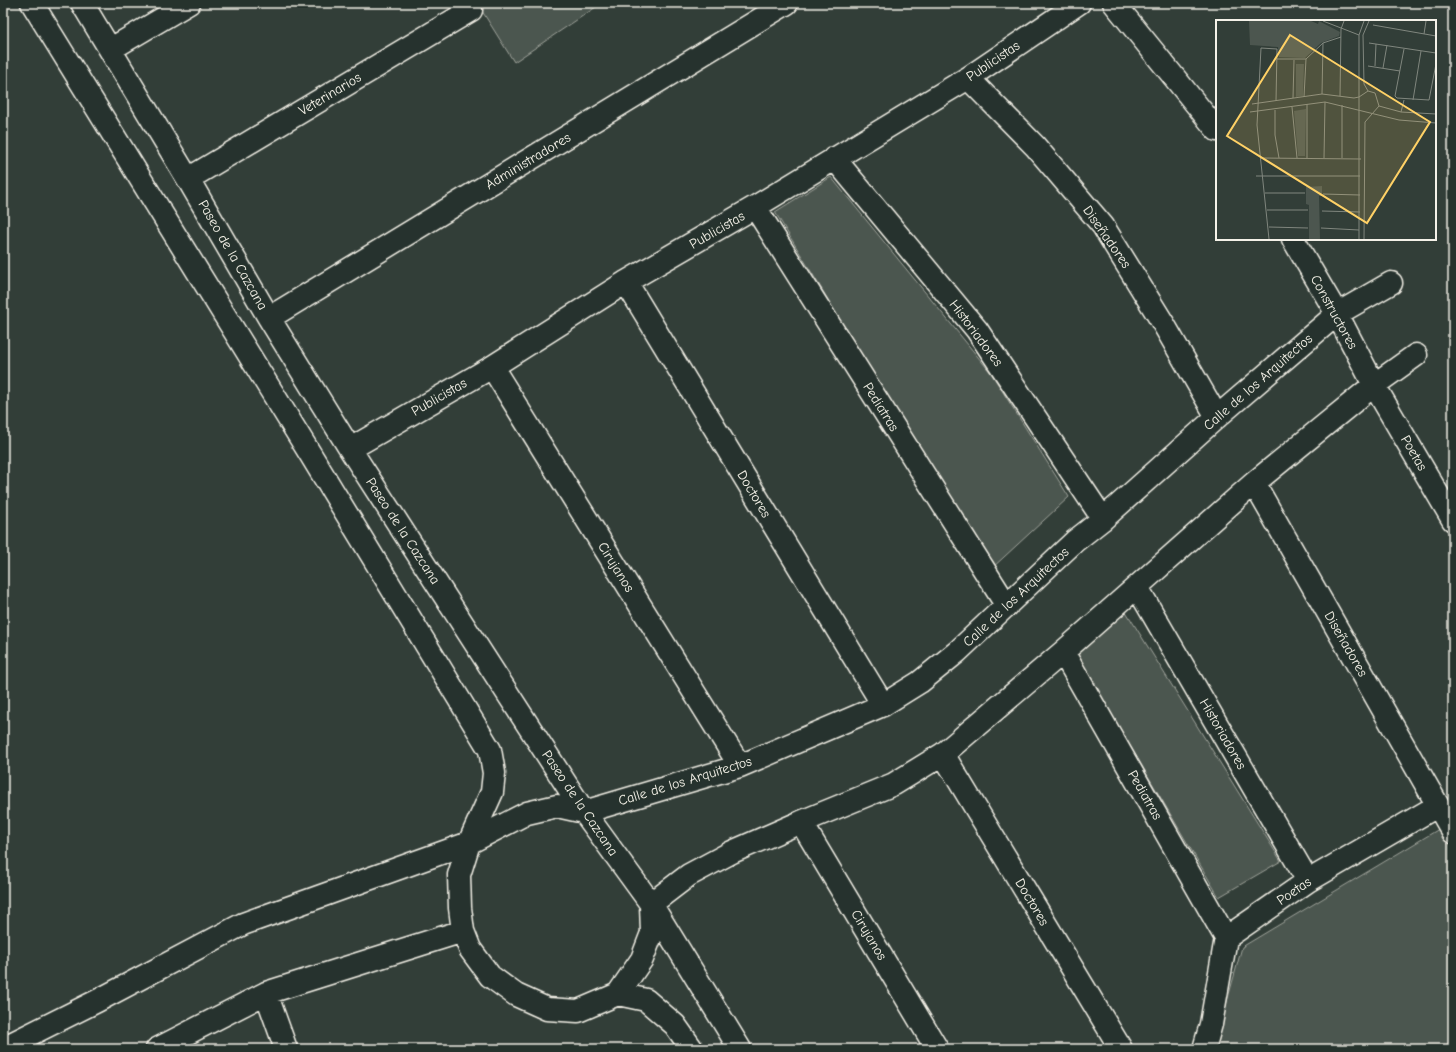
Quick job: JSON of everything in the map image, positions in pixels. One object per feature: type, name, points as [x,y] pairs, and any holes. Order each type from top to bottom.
[{"type":"street","points":[[32,3],[309,452],[490,750],[494,773],[492,792],[469,843],[459,875],[460,908],[463,931],[470,949],[490,976],[516,995],[547,1009],[578,1011],[618,994],[642,959],[652,933],[650,904],[689,875],[732,852],[894,784],[943,754],[1064,652],[1254,483],[1374,385],[1416,355]]},
{"type":"street","name":"Paseo de la Cazcana","points":[[82,3],[188,179],[269,318],[350,449],[584,812],[650,904],[740,1049]]},
{"type":"street","points":[[110,49],[189,3]]},
{"type":"street","name":"Administradores","points":[[269,318],[787,3]]},
{"type":"street","name":"Publicistas","points":[[350,449],[492,367],[626,282],[755,207],[968,78],[1079,3]]},
{"type":"street","points":[[1114,3],[1216,129]]},
{"type":"street","name":"Veterinarios","points":[[188,179],[471,10]]},
{"type":"street","name":"Diseñadores","points":[[968,78],[1035,146],[1103,226],[1163,323],[1217,417]]},
{"type":"street","name":"Historiadores","points":[[834,158],[977,330],[1103,519]]},
{"type":"street","name":"Pediatras","points":[[755,207],[1007,606]]},
{"type":"street","name":"Constructores","points":[[1294,240],[1337,314],[1374,385]]},
{"type":"street","name":"Doctores","points":[[626,282],[882,705]]},
{"type":"street","name":"Calle de los Arquitectos","points":[[584,812],[740,766],[882,705],[920,682],[957,652],[1075,541],[1103,519],[1217,417],[1337,314],[1391,283]]},
{"type":"street","name":"Cirujanos","points":[[492,367],[740,766]]},
{"type":"street","name":"Poetas","points":[[1374,385],[1453,520]]},
{"type":"street","name":"Diseñadores","points":[[1254,483],[1437,806]]},
{"type":"street","name":"Historiadores","points":[[1137,587],[1308,881]]},
{"type":"street","name":"Pediatras","points":[[1064,652],[1226,938]]},
{"type":"street","name":"Doctores","points":[[943,754],[1121,1049]]},
{"type":"street","points":[[3,1048],[97,1001],[243,924],[469,843],[527,813],[558,806],[584,812]]},
{"type":"street","points":[[1437,806],[1453,832]]},
{"type":"street","name":"Poetas","points":[[1226,938],[1308,881],[1437,806]]},
{"type":"street","name":"Cirujanos","points":[[801,822],[937,1049]]},
{"type":"street","points":[[157,1049],[266,993],[463,931]]},
{"type":"street","points":[[1204,1049],[1211,1024],[1226,938]]},
{"type":"street","points":[[266,993],[286,1049]]},
{"type":"street","points":[[618,994],[646,1000],[675,1025],[692,1049]]},
{"type":"shaded area","points":[[477,3],[602,3],[514,62]]},
{"type":"shaded area","points":[[831,177],[991,373],[1069,497],[991,569],[775,212]]},
{"type":"shaded area","points":[[1125,610],[1281,861],[1219,897],[1074,650]]},
{"type":"shaded area","points":[[1439,829],[1453,848],[1453,1049],[1214,1049],[1242,947]]}]
